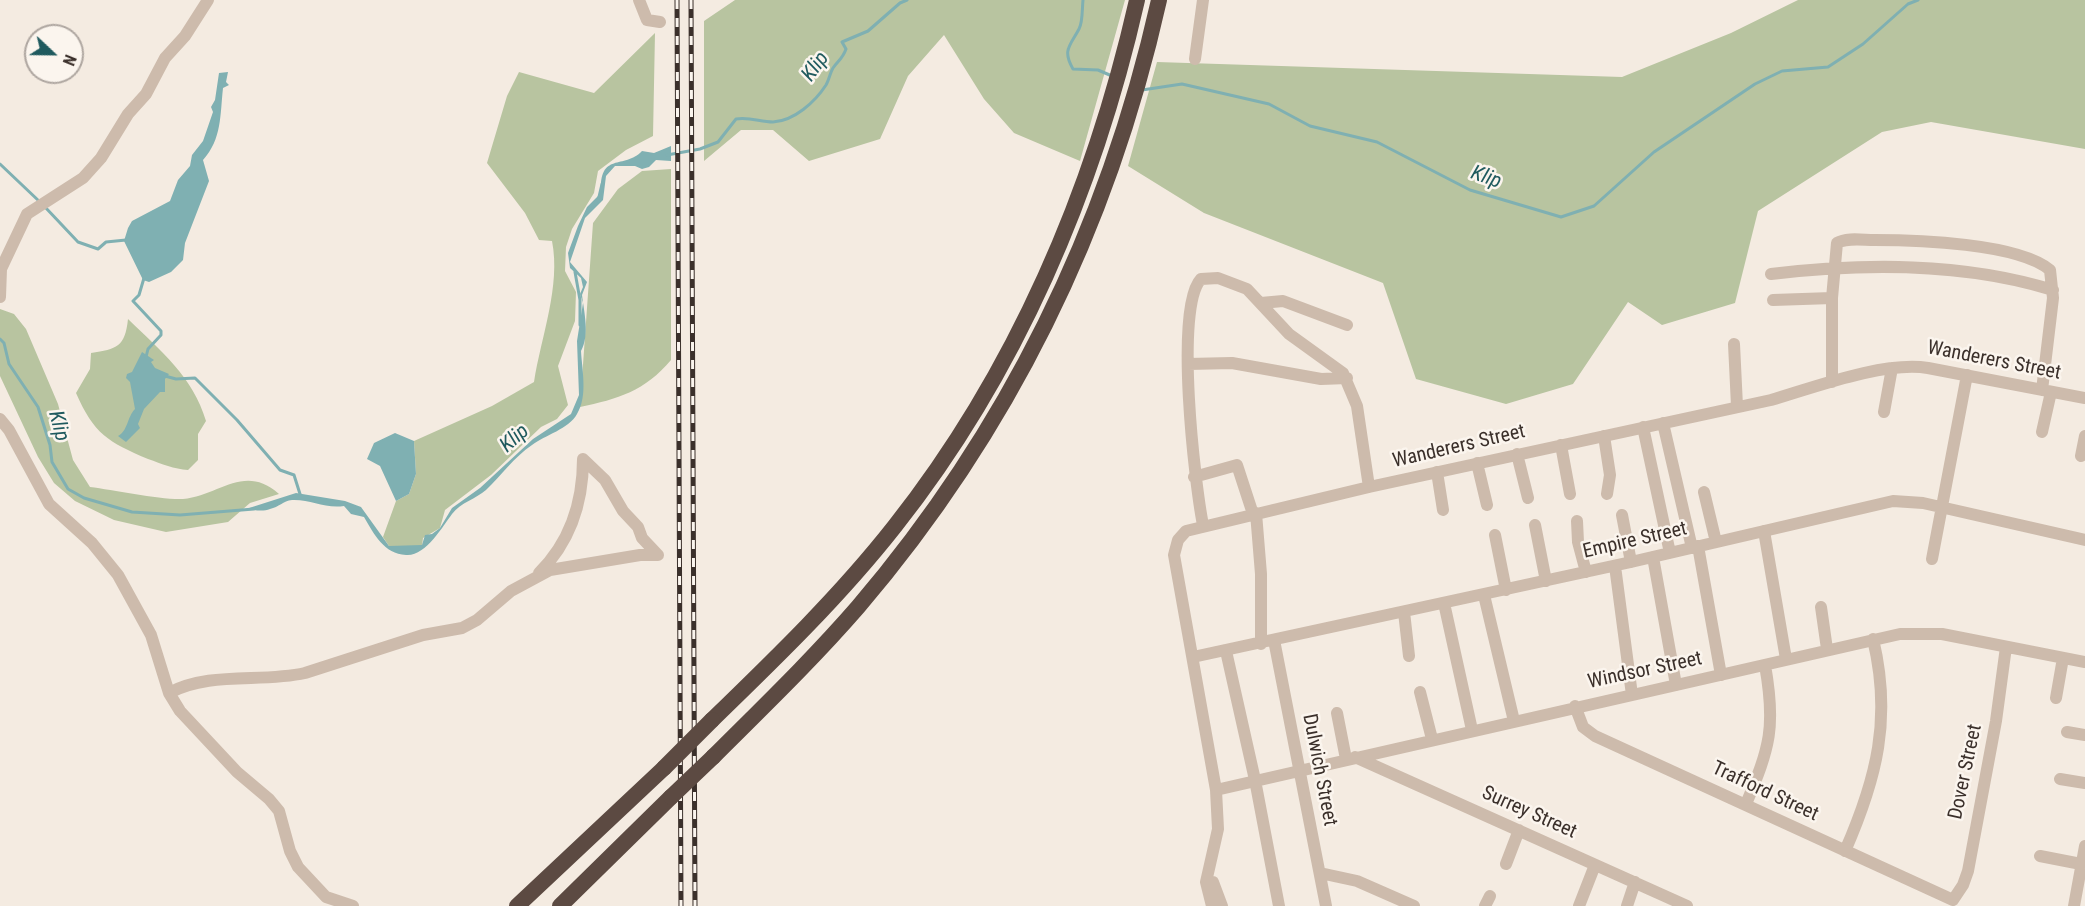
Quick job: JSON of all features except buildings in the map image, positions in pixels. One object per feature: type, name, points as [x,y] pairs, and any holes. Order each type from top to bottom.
[{"type":"highway","points":[[517,906],[664,768],[787,647],[849,581],[895,526],[946,457],[991,383],[1030,310],[1077,203],[1108,116],[1121,72],[1137,0]]},
{"type":"highway","points":[[560,906],[806,664],[858,607],[922,525],[967,461],[1008,398],[1057,302],[1095,215],[1142,79],[1159,0]]},
{"type":"highway","points":[[522,906],[547,879]]},
{"type":"street","points":[[0,297],[1,269],[27,214],[83,178],[101,158],[128,114],[146,94],[165,58],[185,36],[208,0]]},
{"type":"street","points":[[639,0],[647,20],[660,22]]},
{"type":"street","points":[[1195,59],[1203,0]]},
{"type":"street","points":[[1832,382],[1834,268],[1836,245],[1842,240],[1946,242],[2019,256],[2042,265],[2051,272],[2053,290],[2047,391],[2042,432]]},
{"type":"street","points":[[1771,274],[1834,268],[1942,269],[1997,276],[2053,290]]},
{"type":"street","points":[[1203,525],[1194,477],[1188,364],[1193,294],[1201,279],[1218,278],[1247,289],[1289,334],[1347,378],[1360,422],[1369,487]]},
{"type":"street","points":[[1773,300],[1832,298]]},
{"type":"street","points":[[1261,303],[1283,301],[1347,325]]},
{"type":"street","points":[[1734,344],[1737,406]]},
{"type":"street","points":[[1188,364],[1232,363],[1299,376],[1347,378]]},
{"type":"street","name":"Wanderers Street","points":[[1207,874],[1218,829],[1216,790],[1174,555],[1181,536],[1203,525],[1663,423],[1892,368],[1913,366],[2085,398]]},
{"type":"street","points":[[1884,412],[1892,368]]},
{"type":"street","points":[[1932,559],[1940,507],[1967,375]]},
{"type":"street","points":[[0,419],[9,430],[49,504],[92,543],[118,575],[151,635],[169,693],[180,711],[198,732],[279,811],[290,851],[298,867],[326,897],[353,906]]},
{"type":"street","points":[[1663,423],[1695,547],[1721,675]]},
{"type":"street","points":[[1643,427],[1671,553]]},
{"type":"street","points":[[1604,436],[1610,476],[1607,494]]},
{"type":"street","points":[[2081,456],[2085,436]]},
{"type":"street","points":[[1561,445],[1570,494]]},
{"type":"street","points":[[1517,454],[1528,498]]},
{"type":"street","points":[[169,693],[195,681],[286,677],[348,661],[423,635],[462,628],[477,620],[511,591],[536,576],[551,561],[571,531],[580,494],[584,459],[605,480],[623,511],[638,527],[642,538],[658,555],[640,555],[570,566],[536,576]]},
{"type":"street","points":[[1477,463],[1487,505]]},
{"type":"street","points":[[1194,477],[1233,464],[1237,465],[1242,472],[1254,514],[1261,574],[1261,644]]},
{"type":"street","points":[[1437,472],[1443,510]]},
{"type":"street","points":[[1704,492],[1716,542]]},
{"type":"street","name":"Empire Street","points":[[1192,657],[1261,644],[1615,566],[1893,501],[1940,507],[2085,540]]},
{"type":"street","points":[[1622,514],[1631,562]]},
{"type":"street","points":[[1577,521],[1578,542],[1586,572]]},
{"type":"street","points":[[1535,525],[1546,581]]},
{"type":"street","points":[[1764,531],[1786,659]]},
{"type":"street","points":[[1495,535],[1506,590]]},
{"type":"street","points":[[1653,557],[1676,685]]},
{"type":"street","points":[[1615,566],[1632,695]]},
{"type":"street","points":[[1484,595],[1514,720]]},
{"type":"street","points":[[1444,603],[1472,730]]},
{"type":"street","points":[[1821,607],[1827,649]]},
{"type":"street","points":[[1404,612],[1409,656]]},
{"type":"street","name":"Windsor Street","points":[[1216,790],[1575,706],[1900,634],[1929,633],[2085,662]]},
{"type":"street","points":[[1845,851],[1869,789],[1881,737],[1882,691],[1872,639]]},
{"type":"street","name":"Dulwich Street","points":[[1274,640],[1326,906]]},
{"type":"street","name":"Dover Street","points":[[1953,903],[1968,871],[1996,721],[2006,647]]},
{"type":"street","points":[[1226,651],[1256,780],[1279,906]]},
{"type":"street","points":[[2056,698],[2063,658]]},
{"type":"street","points":[[1746,804],[1763,763],[1771,734],[1772,708],[1764,665]]},
{"type":"street","points":[[1420,692],[1432,739]]},
{"type":"street","name":"Trafford Street","points":[[1575,706],[1580,722],[1588,732],[1746,804],[1953,903]]},
{"type":"street","points":[[1337,712],[1350,758]]},
{"type":"street","points":[[2067,732],[2085,735]]},
{"type":"street","name":"Surrey Street","points":[[1350,758],[1635,882],[1672,903],[1687,906]]},
{"type":"street","points":[[2060,779],[2085,783]]},
{"type":"street","points":[[1506,864],[1519,830]]},
{"type":"street","points":[[2074,906],[2085,846]]},
{"type":"street","points":[[2040,856],[2081,864]]},
{"type":"street","points":[[1579,906],[1595,865]]},
{"type":"street","points":[[1320,873],[1357,881],[1414,906]]},
{"type":"street","points":[[1207,874],[1212,906]]},
{"type":"street","points":[[1207,874],[1222,906]]},
{"type":"street","points":[[1627,906],[1635,882]]},
{"type":"green space","points":[[735,0],[1125,0],[1080,161],[1014,133],[984,99],[944,35],[908,76],[880,139],[809,161],[773,130],[741,130],[704,161],[704,21]]},
{"type":"green space","points":[[1798,0],[2085,0],[2085,149],[1931,122],[1882,132],[1758,211],[1735,303],[1662,325],[1628,302],[1573,384],[1506,404],[1416,379],[1383,283],[1204,213],[1128,166],[1157,62],[1622,77],[1731,33]]},
{"type":"green space","points":[[655,33],[653,136],[626,150],[598,171],[594,193],[572,229],[566,247],[565,271],[576,292],[575,321],[558,366],[568,405],[557,419],[541,427],[491,475],[445,510],[440,528],[423,538],[422,546],[389,546],[383,537],[396,501],[409,494],[416,474],[414,441],[492,406],[534,382],[552,294],[554,258],[552,241],[539,240],[525,213],[487,163],[507,96],[519,72],[594,93]]},
{"type":"green space","points":[[671,169],[671,360],[651,379],[630,392],[607,401],[580,407],[593,223],[618,189],[642,171]]},
{"type":"green space","points":[[0,309],[14,314],[26,329],[58,404],[73,460],[90,487],[183,499],[196,497],[231,484],[254,481],[266,485],[279,494],[250,503],[228,522],[166,532],[114,520],[75,501],[54,483],[38,457],[0,376]]},
{"type":"green space","points":[[128,319],[174,366],[193,391],[200,405],[206,421],[198,434],[198,460],[188,470],[148,459],[112,441],[89,418],[76,393],[90,369],[91,353],[118,345],[125,336]]},
{"type":"water","points":[[228,72],[226,82],[229,85],[223,88],[217,135],[203,160],[209,181],[185,243],[183,260],[171,272],[149,282],[143,280],[124,241],[128,228],[132,221],[170,201],[178,180],[190,166],[192,155],[203,141],[213,112],[211,107],[215,100],[219,73]]},
{"type":"water","points":[[671,146],[671,161],[656,160],[649,167],[642,169],[635,166],[615,166],[606,176],[603,200],[585,218],[570,262],[587,282],[582,295],[585,316],[586,331],[581,351],[583,391],[577,414],[563,428],[525,450],[486,490],[456,510],[427,546],[413,554],[398,554],[380,542],[364,517],[351,514],[344,506],[292,500],[267,510],[246,509],[296,493],[345,501],[361,507],[389,546],[422,545],[425,535],[432,534],[440,528],[452,508],[480,488],[533,439],[571,414],[579,395],[577,341],[583,303],[580,294],[583,287],[581,278],[570,268],[568,253],[578,226],[587,207],[601,193],[601,180],[608,166],[635,157],[642,151],[654,153]]},
{"type":"water","points":[[142,352],[154,360],[151,362],[155,368],[169,374],[165,379],[165,392],[160,392],[144,409],[138,424],[140,428],[126,442],[118,436],[124,431],[135,409],[130,382],[126,378],[127,374],[132,372]]},
{"type":"water","points":[[395,433],[414,441],[416,474],[409,494],[396,501],[380,466],[367,459],[374,443]]},
{"type":"waterway","name":"Klip","points":[[667,155],[700,149],[718,142],[736,119],[773,122],[796,114],[810,104],[826,85],[833,68],[846,49],[842,42],[868,31],[900,3],[907,0]]},
{"type":"waterway","name":"Klip","points":[[1083,0],[1080,26],[1068,48],[1070,63],[1073,69],[1098,70],[1112,76]]},
{"type":"waterway","name":"Klip","points":[[1142,90],[1182,84],[1269,104],[1310,126],[1377,142],[1470,190],[1561,217],[1594,206],[1654,152],[1755,84],[1782,71],[1828,67],[1863,44],[1908,4],[1918,0]]},
{"type":"waterway","points":[[0,164],[40,202]]},
{"type":"waterway","name":"Klip","points":[[598,201],[602,184]]},
{"type":"waterway","points":[[45,207],[78,242],[98,249],[106,242],[126,240]]},
{"type":"waterway","name":"Klip","points":[[575,272],[580,300],[580,325]]},
{"type":"waterway","points":[[144,278],[139,295],[133,301],[161,331],[161,335],[148,349],[146,357]]},
{"type":"waterway","name":"Klip","points":[[0,339],[4,343],[9,364],[38,407],[50,445],[52,462],[68,489],[84,498],[132,512],[180,515],[254,509]]},
{"type":"waterway","points":[[165,376],[176,379],[195,378],[237,420],[280,470],[294,475],[300,494]]},
{"type":"railway","points":[[677,0],[681,906]]},
{"type":"railway","points":[[691,0],[695,906]]}]
